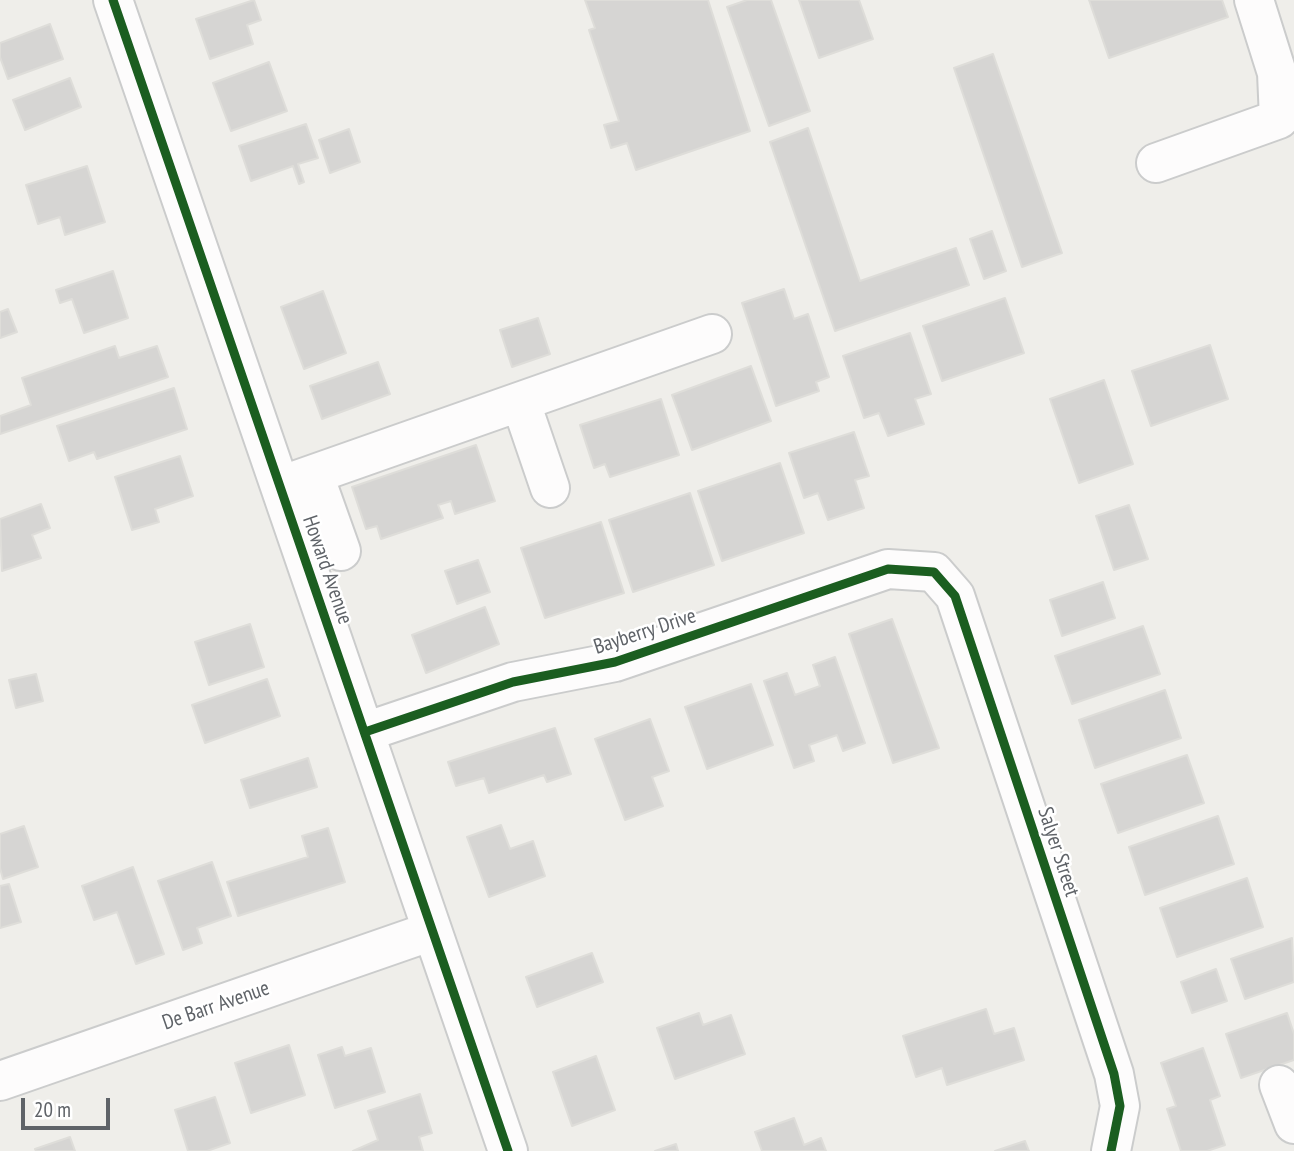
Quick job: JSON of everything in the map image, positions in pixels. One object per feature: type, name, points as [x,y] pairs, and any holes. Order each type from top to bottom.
[{"type":"street","name":"Howard Avenue","points":[[113,0],[297,481],[365,732],[508,1151]]},
{"type":"street","points":[[1156,163],[1279,119],[1277,73],[1254,0]]},
{"type":"street","points":[[341,551],[297,481],[712,334]]},
{"type":"street","points":[[521,403],[550,488]]},
{"type":"street","name":"Bayberry Drive","points":[[365,732],[513,682],[615,662],[888,569],[934,572]]},
{"type":"street","name":"Salyer Street","points":[[934,572],[955,596],[1114,1074],[1120,1106],[1111,1151]]},
{"type":"street","name":"De Barr Avenue","points":[[0,1081],[432,931]]},
{"type":"street","points":[[1279,1084],[1294,1124]]},
{"type":"building","points":[[254,0],[261,20],[247,25],[253,44],[210,59],[196,19]]},
{"type":"building","points":[[585,0],[708,0],[750,131],[636,170],[627,143],[611,148],[604,125],[619,121],[589,30],[595,28]]},
{"type":"building","points":[[747,0],[771,0],[810,111],[769,126],[727,7]]},
{"type":"building","points":[[799,0],[859,0],[873,39],[819,58]]},
{"type":"building","points":[[1089,0],[1222,0],[1228,17],[1109,58]]},
{"type":"building","points":[[50,24],[63,59],[8,79],[0,57],[0,43]]},
{"type":"building","points":[[993,54],[1062,253],[1022,267],[954,68]]},
{"type":"building","points":[[269,62],[287,111],[231,131],[213,83]]},
{"type":"building","points":[[70,78],[81,107],[25,130],[13,100]]},
{"type":"building","points":[[306,124],[318,158],[298,164],[304,182],[299,184],[293,166],[251,181],[239,146]]},
{"type":"building","points":[[808,128],[860,281],[956,248],[969,285],[835,331],[770,142]]},
{"type":"building","points":[[349,129],[360,162],[330,173],[319,140]]},
{"type":"building","points":[[87,166],[105,222],[65,235],[60,217],[38,224],[26,185]]},
{"type":"building","points":[[992,231],[1006,271],[984,279],[970,239]]},
{"type":"building","points":[[113,271],[128,318],[84,333],[72,299],[60,303],[56,290]]},
{"type":"building","points":[[784,289],[794,319],[808,314],[829,377],[816,382],[819,391],[776,406],[742,303]]},
{"type":"building","points":[[323,291],[346,353],[304,369],[281,307]]},
{"type":"building","points":[[1005,298],[1024,353],[942,381],[923,326]]},
{"type":"building","points":[[8,309],[17,332],[0,338],[0,312]]},
{"type":"building","points":[[538,318],[550,354],[512,367],[500,330]]},
{"type":"building","points":[[910,333],[931,394],[915,399],[924,424],[888,436],[879,413],[864,418],[843,356]]},
{"type":"building","points":[[1210,345],[1228,399],[1151,426],[1132,371]]},
{"type":"building","points":[[115,346],[119,358],[157,346],[168,377],[0,434],[0,416],[31,405],[22,378]]},
{"type":"building","points":[[378,362],[390,394],[322,419],[310,386]]},
{"type":"building","points":[[751,366],[771,421],[692,450],[672,395]]},
{"type":"building","points":[[1104,380],[1133,464],[1079,483],[1050,399]]},
{"type":"building","points":[[174,388],[187,429],[97,459],[94,452],[69,461],[57,426]]},
{"type":"building","points":[[661,399],[679,455],[610,477],[605,464],[594,468],[580,425]]},
{"type":"building","points":[[854,432],[869,476],[855,480],[864,508],[828,520],[818,493],[804,498],[789,453]]},
{"type":"building","points":[[476,445],[495,501],[455,514],[451,501],[438,505],[443,518],[381,539],[377,526],[366,529],[352,487]]},
{"type":"building","points":[[180,456],[193,496],[155,509],[159,522],[132,530],[115,477]]},
{"type":"building","points":[[780,463],[804,533],[722,561],[698,491]]},
{"type":"building","points":[[690,493],[714,565],[633,592],[609,520]]},
{"type":"building","points":[[41,504],[50,528],[32,535],[41,558],[2,571],[0,519]]},
{"type":"building","points":[[1129,505],[1148,559],[1114,570],[1096,516]]},
{"type":"building","points":[[601,522],[624,593],[545,618],[521,548]]},
{"type":"building","points":[[478,560],[490,592],[457,604],[445,571]]},
{"type":"building","points":[[1103,582],[1115,618],[1062,636],[1050,600]]},
{"type":"building","points":[[485,607],[499,644],[426,673],[412,635]]},
{"type":"building","points":[[892,619],[939,748],[893,763],[849,634]]},
{"type":"building","points":[[250,624],[264,667],[209,685],[195,642]]},
{"type":"building","points":[[1143,626],[1160,674],[1072,704],[1055,656]]},
{"type":"building","points":[[835,657],[865,743],[843,751],[837,735],[809,745],[814,761],[794,768],[764,681],[787,673],[795,695],[820,686],[813,665]]},
{"type":"building","points":[[36,674],[43,701],[16,708],[9,680]]},
{"type":"building","points":[[267,679],[280,716],[205,743],[192,705]]},
{"type":"building","points":[[751,684],[773,745],[707,769],[685,707]]},
{"type":"building","points":[[1165,690],[1181,738],[1095,768],[1079,720]]},
{"type":"building","points":[[650,719],[669,771],[652,777],[663,806],[625,820],[595,739]]},
{"type":"building","points":[[555,728],[571,774],[547,782],[544,775],[489,793],[484,778],[456,786],[448,762]]},
{"type":"building","points":[[1187,755],[1204,803],[1118,833],[1101,784]]},
{"type":"building","points":[[308,758],[317,787],[250,808],[241,780]]},
{"type":"building","points":[[1218,816],[1234,864],[1145,895],[1129,847]]},
{"type":"building","points":[[501,825],[510,849],[533,841],[545,876],[489,897],[467,837]]},
{"type":"building","points":[[24,826],[38,867],[3,879],[0,868],[0,834]]},
{"type":"building","points":[[328,828],[345,882],[238,916],[227,882],[308,857],[302,836]]},
{"type":"building","points":[[212,862],[231,916],[197,928],[202,943],[183,950],[158,881]]},
{"type":"building","points":[[133,867],[164,954],[136,964],[117,912],[94,920],[82,886]]},
{"type":"building","points":[[1247,878],[1263,927],[1177,957],[1160,908]]},
{"type":"building","points":[[9,884],[21,922],[0,928],[0,886]]},
{"type":"building","points":[[1292,938],[1294,982],[1245,999],[1231,959]]},
{"type":"building","points":[[592,953],[603,982],[537,1007],[526,977]]},
{"type":"building","points":[[1216,969],[1227,1001],[1192,1013],[1181,982]]},
{"type":"building","points":[[986,1009],[994,1034],[1014,1028],[1024,1060],[947,1085],[942,1068],[916,1077],[903,1036]]},
{"type":"building","points":[[699,1013],[703,1025],[731,1015],[745,1054],[675,1079],[657,1028]]},
{"type":"building","points":[[1287,1013],[1294,1034],[1294,1060],[1241,1078],[1226,1034]]},
{"type":"building","points":[[289,1045],[305,1095],[251,1113],[235,1063]]},
{"type":"building","points":[[342,1047],[345,1056],[371,1048],[385,1092],[335,1108],[318,1055]]},
{"type":"building","points":[[1203,1048],[1220,1096],[1210,1100],[1225,1145],[1207,1151],[1181,1151],[1167,1109],[1176,1106],[1161,1063]]},
{"type":"building","points":[[596,1056],[615,1110],[572,1126],[553,1072]]},
{"type":"building","points":[[420,1094],[432,1133],[419,1137],[423,1151],[353,1151],[378,1140],[368,1111]]},
{"type":"building","points":[[215,1097],[230,1143],[207,1151],[188,1151],[175,1110]]},
{"type":"building","points":[[794,1118],[804,1145],[821,1138],[826,1151],[762,1151],[755,1132]]},
{"type":"building","points":[[70,1137],[75,1151],[35,1149]]},
{"type":"building","points":[[1025,1141],[1029,1151],[995,1151]]},
{"type":"building","points":[[676,1144],[678,1151],[655,1151]]},
{"type":"cycle path","points":[[113,0],[508,1151]]},
{"type":"cycle path","points":[[365,732],[513,682],[615,662],[888,569],[934,572],[955,596],[1114,1074],[1120,1106],[1111,1151]]}]
